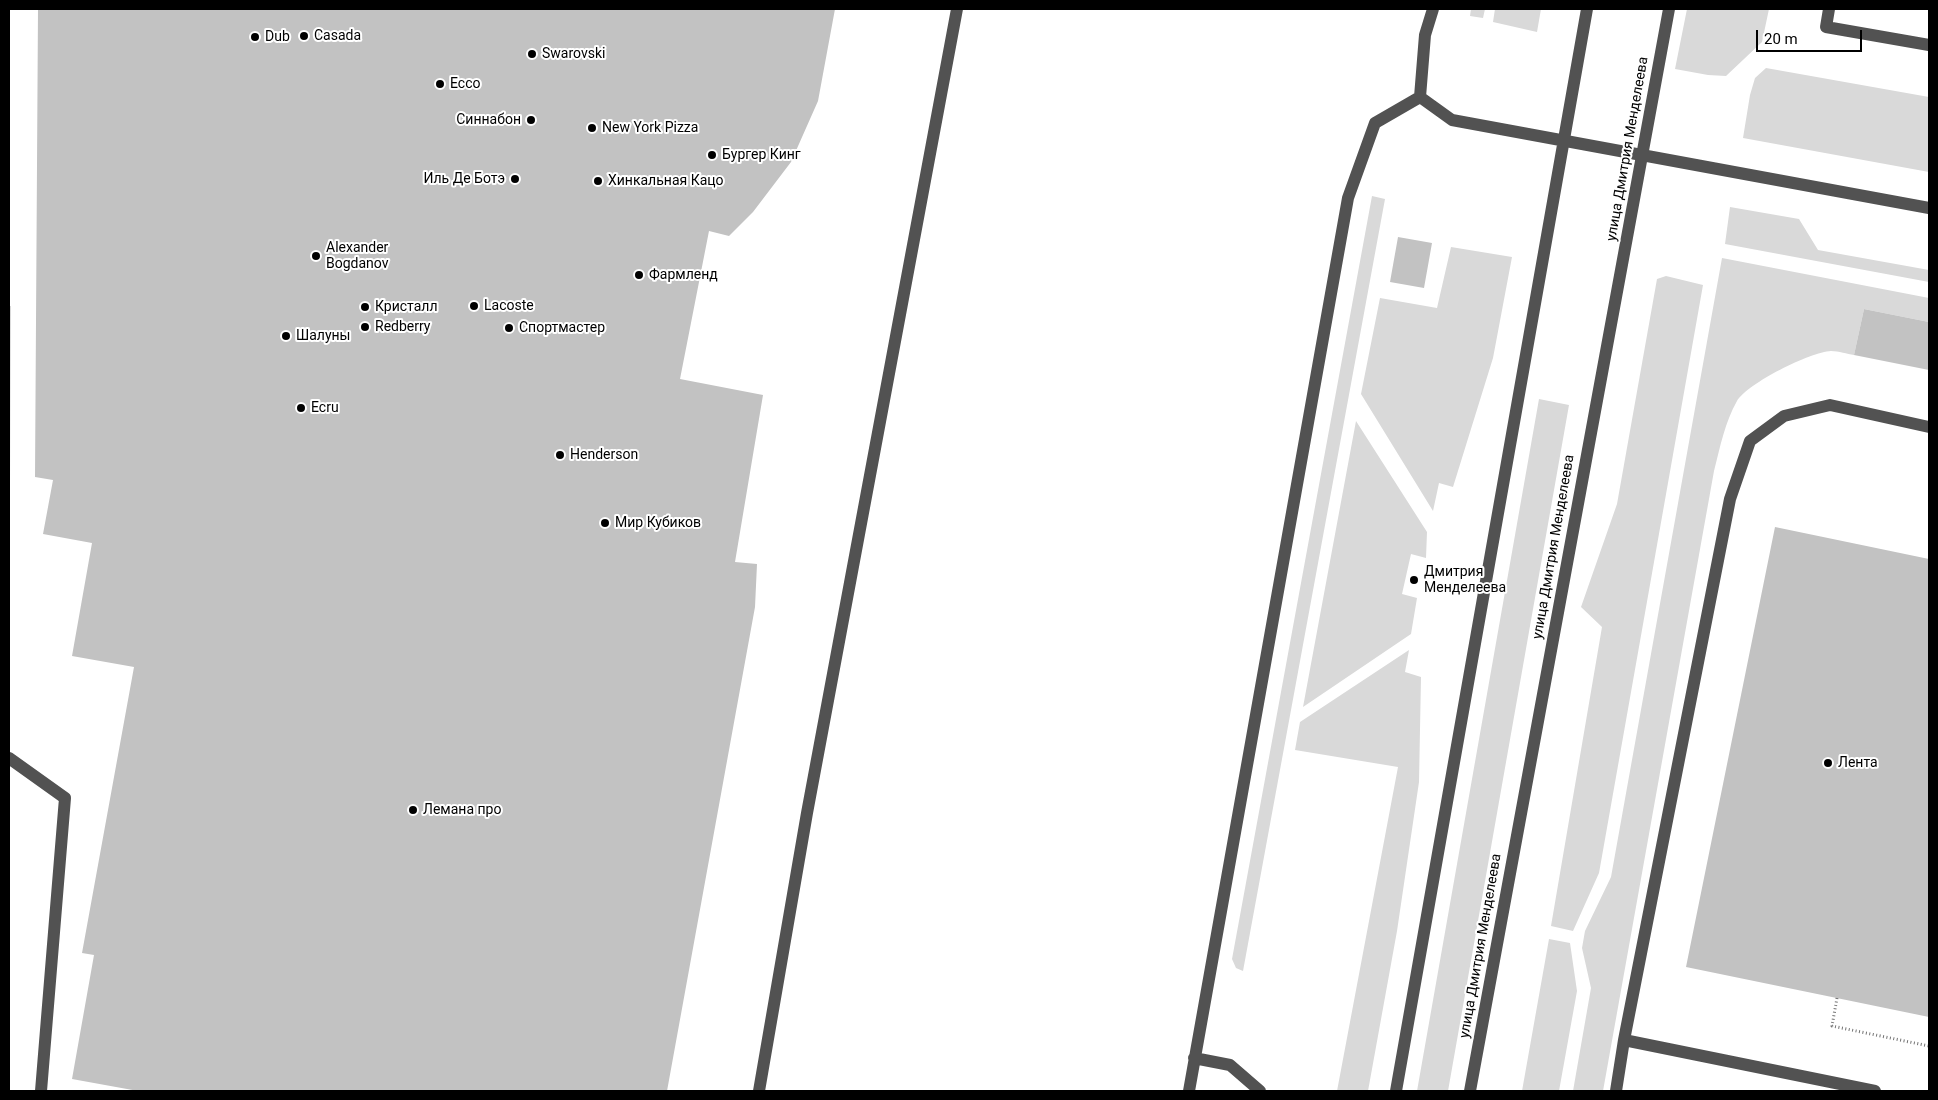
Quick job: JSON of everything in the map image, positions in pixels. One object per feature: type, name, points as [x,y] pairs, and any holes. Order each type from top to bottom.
[{"type":"street","points":[[758,1091],[808,804],[957,9]]},
{"type":"street","points":[[1420,97],[1425,35],[1433,9]]},
{"type":"street","points":[[1396,1091],[1588,9]]},
{"type":"street","name":"улица Дмитрия Менделеева","points":[[1470,1091],[1669,9]]},
{"type":"street","points":[[1829,9],[1826,27],[1929,45]]},
{"type":"street","points":[[1420,97],[1452,120],[1929,208]]},
{"type":"street","points":[[1189,1091],[1348,198],[1375,123],[1420,97]]},
{"type":"street","points":[[1616,1091],[1624,1040],[1730,499],[1750,442],[1784,416],[1830,405],[1929,427]]},
{"type":"street","points":[[9,758],[65,798],[41,1091]]},
{"type":"street","points":[[1624,1040],[1875,1091]]},
{"type":"street","points":[[1194,1058],[1230,1065],[1260,1091]]},
{"type":"path","points":[[1837,998],[1832,1026],[1929,1046]]},
{"type":"shaded area","points":[[1471,9],[1485,9],[1483,18],[1470,16]]},
{"type":"shaded area","points":[[1495,9],[1541,9],[1537,32],[1493,22]]},
{"type":"shaded area","points":[[1687,9],[1769,9],[1762,42],[1726,76],[1675,69]]},
{"type":"shaded area","points":[[1766,68],[1929,97],[1929,172],[1743,138],[1750,95],[1755,78]]},
{"type":"shaded area","points":[[1372,196],[1385,199],[1243,971],[1236,968],[1232,959]]},
{"type":"shaded area","points":[[1730,207],[1799,219],[1818,250],[1929,270],[1929,282],[1725,244]]},
{"type":"shaded area","points":[[1451,247],[1512,257],[1493,358],[1453,487],[1439,483],[1433,511],[1361,394],[1380,298],[1437,308]]},
{"type":"shaded area","points":[[1722,258],[1929,298],[1929,322],[1864,309],[1854,355],[1837,351],[1821,353],[1780,370],[1743,394],[1729,417],[1714,471],[1603,1091],[1573,1091],[1591,988],[1582,948],[1585,931],[1611,877]]},
{"type":"shaded area","points":[[1666,276],[1703,285],[1599,873],[1573,931],[1551,926],[1602,627],[1581,607],[1617,504],[1657,279]]},
{"type":"shaded area","points":[[9,306],[11,306],[9,662]]},
{"type":"shaded area","points":[[1539,399],[1569,405],[1448,1091],[1417,1091]]},
{"type":"shaded area","points":[[1356,421],[1427,532],[1426,558],[1411,554],[1402,594],[1417,598],[1411,634],[1303,707]]},
{"type":"shaded area","points":[[1409,650],[1405,672],[1421,677],[1419,782],[1397,931],[1368,1091],[1337,1091],[1398,767],[1295,750],[1300,722]]},
{"type":"shaded area","points":[[1549,939],[1570,943],[1577,991],[1559,1091],[1522,1091]]},
{"type":"building","points":[[38,9],[835,9],[818,101],[791,162],[753,212],[729,236],[709,231],[680,379],[763,395],[735,562],[757,564],[755,607],[667,1091],[138,1091],[72,1079],[94,955],[82,953],[134,667],[72,656],[92,543],[43,534],[53,480],[35,477]]},
{"type":"building","points":[[1398,237],[1432,243],[1424,288],[1390,282]]},
{"type":"building","points":[[1864,309],[1929,322],[1929,370],[1854,355]]},
{"type":"building","name":"Лента","points":[[1775,527],[1929,559],[1929,1017],[1686,967]]},
{"type":"place","name":"Casada","points":[[304,36]]},
{"type":"place","name":"Dub","points":[[255,37]]},
{"type":"place","name":"Swarovski","points":[[532,54]]},
{"type":"place","name":"Ecco","points":[[440,84]]},
{"type":"place","name":"Синнабон","points":[[531,120]]},
{"type":"place","name":"New York Pizza","points":[[592,128]]},
{"type":"place","name":"Бургер Кинг","points":[[712,155]]},
{"type":"place","name":"Иль Де Ботэ","points":[[515,179]]},
{"type":"place","name":"Хинкальная Кацо","points":[[598,181]]},
{"type":"place","name":"Alexander Bogdanov","points":[[316,256]]},
{"type":"place","name":"Фармленд","points":[[639,275]]},
{"type":"place","name":"Lacoste","points":[[474,306]]},
{"type":"place","name":"Кристалл","points":[[365,307]]},
{"type":"place","name":"Redberry","points":[[365,327]]},
{"type":"place","name":"Спортмастер","points":[[509,328]]},
{"type":"place","name":"Шалуны","points":[[286,336]]},
{"type":"place","name":"Ecru","points":[[301,408]]},
{"type":"place","name":"Henderson","points":[[560,455]]},
{"type":"place","name":"Мир Кубиков","points":[[605,523]]},
{"type":"place","name":"Дмитрия Менделеева","points":[[1414,580]]},
{"type":"place","name":"Лента","points":[[1828,763]]},
{"type":"place","name":"Лемана про","points":[[413,810]]}]
